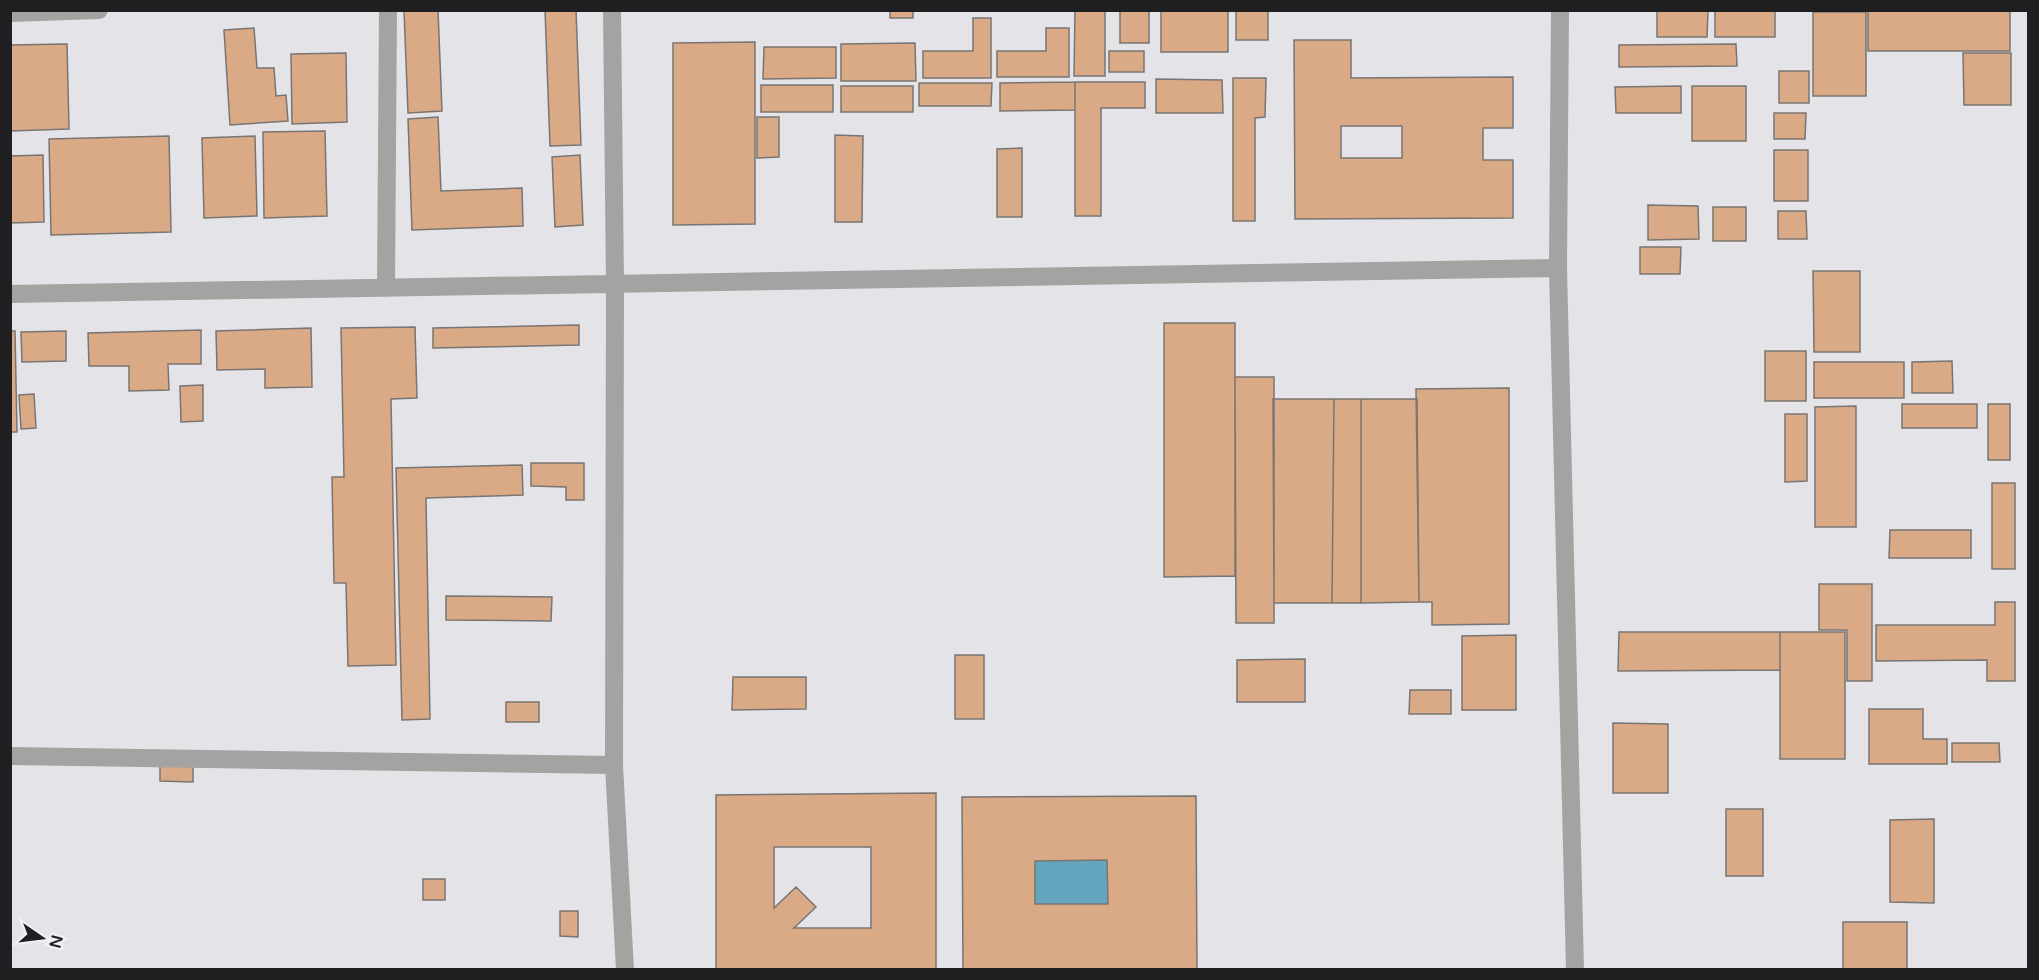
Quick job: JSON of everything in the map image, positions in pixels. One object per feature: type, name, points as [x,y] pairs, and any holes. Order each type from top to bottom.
[{"type":"street","points":[[10,13],[99,10]]},
{"type":"street","points":[[386,288],[388,10]]},
{"type":"street","points":[[612,10],[615,284],[614,765],[626,969]]},
{"type":"street","points":[[1560,10],[1558,268],[1575,969]]},
{"type":"street","points":[[10,294],[1558,268]]},
{"type":"street","points":[[10,756],[614,765]]},
{"type":"water","points":[[1107,860],[1108,904],[1035,904],[1035,861]]},
{"type":"building","points":[[404,10],[438,10],[442,111],[408,113]]},
{"type":"building","points":[[545,10],[576,10],[581,145],[550,146]]},
{"type":"building","points":[[890,10],[913,10],[913,18],[890,18]]},
{"type":"building","points":[[1075,10],[1105,10],[1105,76],[1074,76]]},
{"type":"building","points":[[1120,10],[1149,10],[1149,43],[1120,43]]},
{"type":"building","points":[[1161,10],[1228,10],[1228,52],[1161,52]]},
{"type":"building","points":[[1236,10],[1268,10],[1268,40],[1236,40]]},
{"type":"building","points":[[1657,10],[1708,10],[1707,37],[1657,37]]},
{"type":"building","points":[[1715,10],[1775,10],[1775,37],[1715,37]]},
{"type":"building","points":[[1868,10],[2010,10],[2010,51],[1868,51]]},
{"type":"building","points":[[1813,12],[1866,12],[1866,96],[1813,96]]},
{"type":"building","points":[[973,18],[991,18],[991,78],[923,78],[923,51],[973,51]]},
{"type":"building","points":[[254,28],[257,68],[274,68],[276,96],[286,95],[288,121],[230,125],[224,30]]},
{"type":"building","points":[[1046,28],[1069,28],[1069,77],[997,77],[997,51],[1046,51]]},
{"type":"building","points":[[1294,40],[1351,40],[1351,78],[1513,77],[1513,128],[1483,128],[1483,160],[1513,160],[1513,218],[1295,219]],"holes":[[[1341,126],[1402,126],[1402,158],[1341,158]]]},
{"type":"building","points":[[755,42],[755,224],[673,225],[673,43]]},
{"type":"building","points":[[915,43],[916,81],[841,81],[841,44]]},
{"type":"building","points":[[67,44],[69,129],[10,131],[10,45]]},
{"type":"building","points":[[1736,44],[1737,66],[1619,67],[1619,45]]},
{"type":"building","points":[[764,47],[836,47],[836,78],[763,79]]},
{"type":"building","points":[[1109,51],[1144,51],[1144,72],[1109,72]]},
{"type":"building","points":[[346,53],[347,122],[292,124],[291,54]]},
{"type":"building","points":[[1963,53],[2011,53],[2011,105],[1964,105]]},
{"type":"building","points":[[1779,71],[1809,71],[1809,103],[1779,103]]},
{"type":"building","points":[[1233,78],[1266,78],[1265,117],[1255,118],[1255,221],[1233,221]]},
{"type":"building","points":[[1156,79],[1222,80],[1223,113],[1156,113]]},
{"type":"building","points":[[1075,82],[1075,110],[1000,111],[1000,83]]},
{"type":"building","points":[[1075,82],[1145,82],[1145,108],[1101,108],[1101,216],[1075,216]]},
{"type":"building","points":[[919,83],[992,83],[991,106],[919,106]]},
{"type":"building","points":[[761,85],[833,85],[833,112],[761,112]]},
{"type":"building","points":[[841,86],[913,86],[913,112],[841,112]]},
{"type":"building","points":[[1681,86],[1681,113],[1616,113],[1615,87]]},
{"type":"building","points":[[1692,86],[1746,86],[1746,141],[1692,141]]},
{"type":"building","points":[[1774,113],[1806,113],[1805,139],[1774,139]]},
{"type":"building","points":[[438,117],[441,191],[522,188],[523,226],[412,230],[408,119]]},
{"type":"building","points":[[757,117],[779,117],[779,157],[757,158]]},
{"type":"building","points":[[325,131],[327,216],[264,218],[263,132]]},
{"type":"building","points":[[835,135],[863,136],[862,222],[835,222]]},
{"type":"building","points":[[169,136],[171,232],[51,235],[49,139]]},
{"type":"building","points":[[255,136],[257,216],[204,218],[202,138]]},
{"type":"building","points":[[1022,148],[1022,217],[997,217],[997,149]]},
{"type":"building","points":[[1774,150],[1808,150],[1808,201],[1774,201]]},
{"type":"building","points":[[43,155],[44,222],[10,223],[10,156]]},
{"type":"building","points":[[580,155],[583,225],[555,227],[552,157]]},
{"type":"building","points":[[1648,205],[1698,206],[1699,239],[1648,240]]},
{"type":"building","points":[[1713,207],[1746,207],[1746,241],[1713,241]]},
{"type":"building","points":[[1778,211],[1806,211],[1807,239],[1778,239]]},
{"type":"building","points":[[1640,247],[1681,247],[1680,274],[1640,274]]},
{"type":"building","points":[[1813,271],[1860,271],[1860,352],[1814,352]]},
{"type":"building","points":[[1164,323],[1235,323],[1235,576],[1164,577]]},
{"type":"building","points":[[579,325],[579,345],[433,348],[433,328]]},
{"type":"building","points":[[415,327],[417,398],[391,399],[396,665],[348,666],[346,583],[334,583],[332,477],[344,477],[341,328]]},
{"type":"building","points":[[311,328],[312,387],[265,388],[265,369],[217,370],[216,331]]},
{"type":"building","points":[[201,330],[201,364],[168,364],[169,390],[129,391],[129,366],[89,366],[88,333]]},
{"type":"building","points":[[10,331],[15,331],[17,432],[10,432]]},
{"type":"building","points":[[66,331],[66,361],[22,362],[21,332]]},
{"type":"building","points":[[1765,351],[1806,351],[1806,401],[1765,401]]},
{"type":"building","points":[[1952,361],[1953,393],[1912,393],[1912,362]]},
{"type":"building","points":[[1814,362],[1904,362],[1904,398],[1814,398]]},
{"type":"building","points":[[1235,377],[1274,377],[1274,623],[1236,623]]},
{"type":"building","points":[[203,385],[203,421],[181,422],[180,386]]},
{"type":"building","points":[[1509,388],[1509,624],[1432,625],[1432,602],[1419,602],[1416,389]]},
{"type":"building","points":[[34,394],[36,428],[21,429],[19,395]]},
{"type":"building","points":[[1273,399],[1334,399],[1332,603],[1274,603]]},
{"type":"building","points":[[1334,399],[1361,399],[1361,603],[1332,603]]},
{"type":"building","points":[[1361,399],[1417,399],[1419,602],[1361,603]]},
{"type":"building","points":[[1902,404],[1977,404],[1977,428],[1902,428]]},
{"type":"building","points":[[1988,404],[2010,404],[2010,460],[1988,460]]},
{"type":"building","points":[[1856,406],[1856,527],[1815,527],[1815,407]]},
{"type":"building","points":[[1785,414],[1807,414],[1807,481],[1785,482]]},
{"type":"building","points":[[531,463],[584,463],[584,500],[566,500],[566,487],[531,486]]},
{"type":"building","points":[[522,465],[523,495],[426,498],[430,719],[402,720],[396,468]]},
{"type":"building","points":[[1992,483],[2015,483],[2015,569],[1992,569]]},
{"type":"building","points":[[1890,530],[1971,530],[1971,558],[1889,558]]},
{"type":"building","points":[[1819,584],[1872,584],[1872,681],[1847,681],[1847,630],[1819,630]]},
{"type":"building","points":[[446,596],[552,597],[551,621],[446,620]]},
{"type":"building","points":[[1995,602],[2015,602],[2015,681],[1987,681],[1987,660],[1876,661],[1876,625],[1995,625]]},
{"type":"building","points":[[1619,632],[1780,632],[1780,670],[1618,671]]},
{"type":"building","points":[[1780,632],[1845,632],[1845,759],[1780,759]]},
{"type":"building","points":[[1516,635],[1516,710],[1462,710],[1462,636]]},
{"type":"building","points":[[955,655],[984,655],[984,719],[955,719]]},
{"type":"building","points":[[1305,659],[1305,702],[1237,702],[1237,660]]},
{"type":"building","points":[[733,677],[806,677],[806,709],[732,710]]},
{"type":"building","points":[[1410,690],[1451,690],[1451,714],[1409,714]]},
{"type":"building","points":[[506,702],[539,702],[539,722],[506,722]]},
{"type":"building","points":[[1869,709],[1923,709],[1923,739],[1947,739],[1947,764],[1869,764]]},
{"type":"building","points":[[1613,723],[1668,724],[1668,793],[1613,793]]},
{"type":"building","points":[[1952,743],[1999,743],[2000,762],[1952,762]]},
{"type":"building","points":[[160,762],[193,763],[193,782],[160,781]]},
{"type":"building","points":[[936,793],[936,970],[716,970],[716,795]],"holes":[[[774,847],[871,847],[871,928],[794,928],[816,907],[796,887],[774,908]]]},
{"type":"building","points":[[1196,796],[1197,970],[963,970],[962,797]],"holes":[[[1107,860],[1108,904],[1035,904],[1035,861]]]},
{"type":"building","points":[[1726,809],[1763,809],[1763,876],[1726,876]]},
{"type":"building","points":[[1934,819],[1934,903],[1890,902],[1890,820]]},
{"type":"building","points":[[423,879],[445,879],[445,900],[423,900]]},
{"type":"building","points":[[560,911],[578,911],[578,937],[560,936]]},
{"type":"building","points":[[1843,922],[1907,922],[1907,970],[1843,970]]}]
